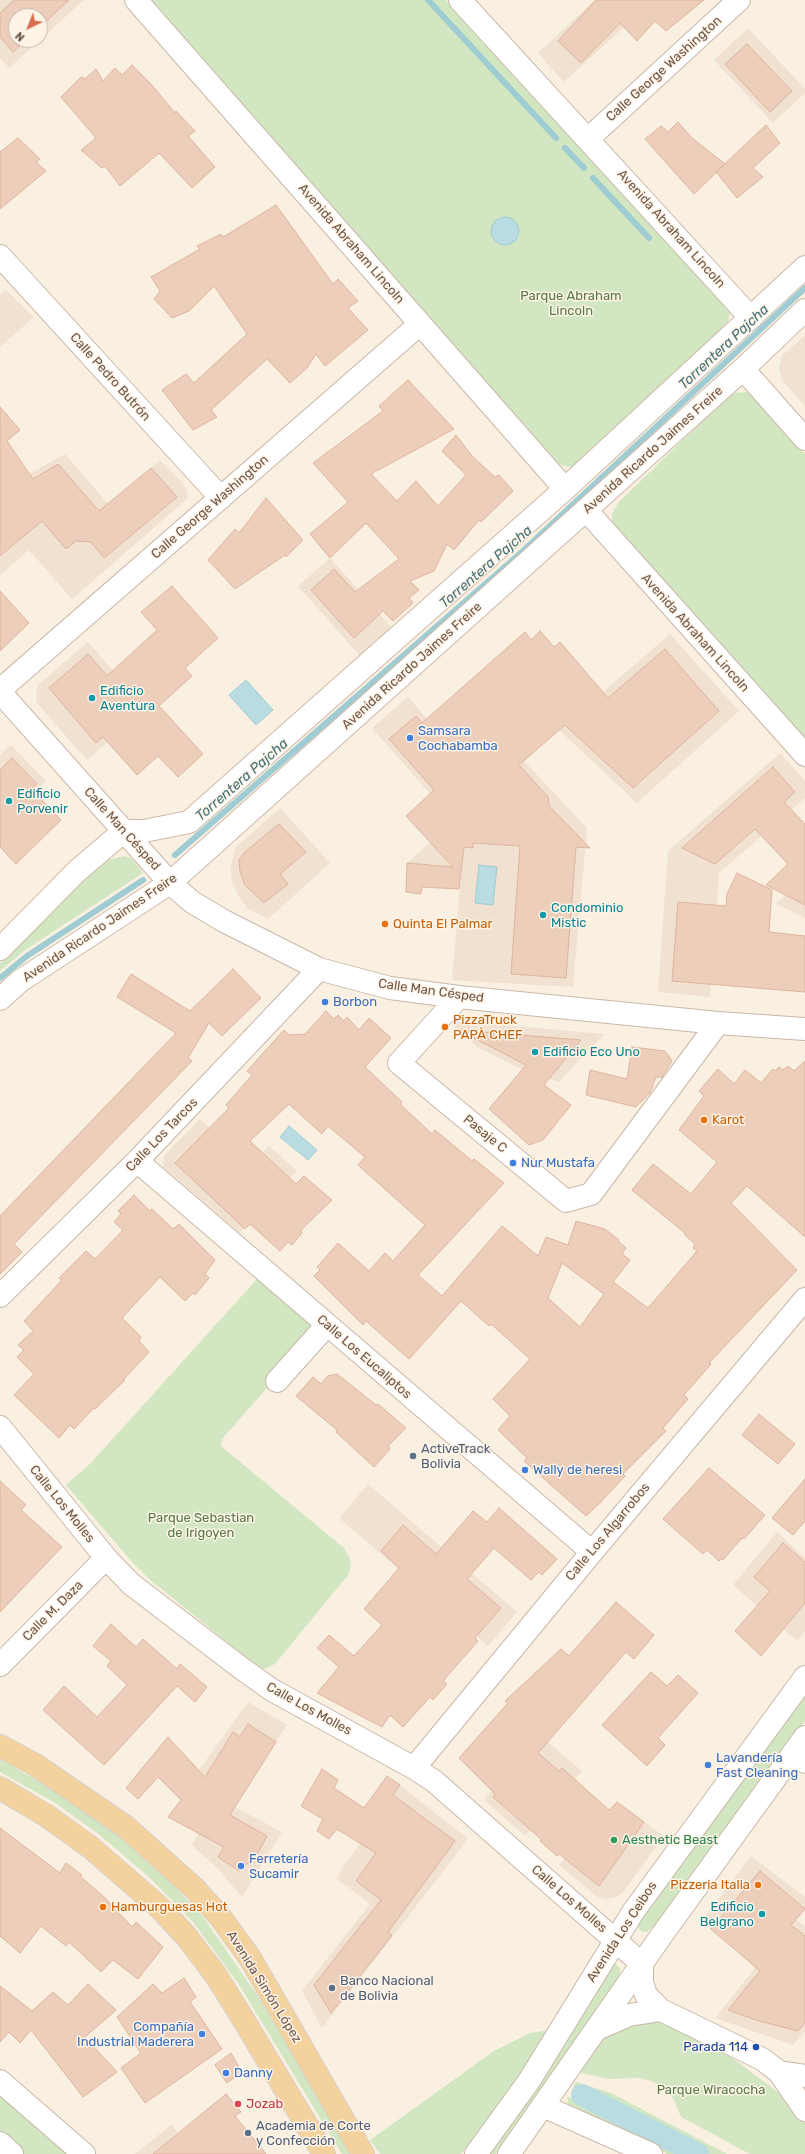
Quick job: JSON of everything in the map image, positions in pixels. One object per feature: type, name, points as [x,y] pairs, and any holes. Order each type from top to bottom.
[{"type":"main road","name":"Avenida Simón López","points":[[0,1746],[34,1764],[126,1827],[196,1890],[221,1918],[250,1958],[363,2154]]},
{"type":"main road","points":[[0,1788],[47,1816],[90,1847],[157,1904],[186,1936],[215,1974],[324,2154]]},
{"type":"street","name":"Avenida Abraham Lincoln","points":[[136,0],[565,489]]},
{"type":"street","name":"Avenida Abraham Lincoln","points":[[460,0],[751,318]]},
{"type":"street","name":"Calle George Washington","points":[[588,139],[739,0]]},
{"type":"street","name":"Calle Pedro Butrón","points":[[0,256],[221,498]]},
{"type":"street","points":[[0,949],[77,871],[124,831],[144,831],[189,822],[565,489],[805,267]]},
{"type":"street","name":"Avenida Ricardo Jaimes Freire","points":[[0,999],[20,981],[170,883],[586,510],[805,310]]},
{"type":"street","name":"Calle George Washington","points":[[0,691],[420,324]]},
{"type":"street","points":[[743,368],[805,439]]},
{"type":"street","name":"Avenida Abraham Lincoln","points":[[586,510],[805,755]]},
{"type":"street","name":"Calle Man Césped","points":[[0,691],[170,883],[192,902],[224,921],[319,969],[390,988],[459,997],[718,1023],[805,1029]]},
{"type":"street","name":"Calle Los Tarcos","points":[[0,1296],[137,1161],[319,969]]},
{"type":"street","name":"Pasaje C","points":[[459,997],[399,1063],[566,1201],[591,1194],[718,1023]]},
{"type":"street","name":"Calle Los Eucaliptos","points":[[137,1161],[592,1552]]},
{"type":"street","name":"Calle Los Algarrobos","points":[[414,1768],[592,1552],[805,1298]]},
{"type":"street","points":[[277,1381],[327,1325]]},
{"type":"street","name":"Calle Los Molles","points":[[0,1427],[106,1558],[131,1584],[272,1690],[414,1768],[434,1781],[642,1964]]},
{"type":"street","name":"Calle M. Daza","points":[[0,1665],[106,1558]]},
{"type":"street","name":"Avenida Los Ceibos","points":[[476,2154],[538,2068],[615,1939],[805,1677]]},
{"type":"street","points":[[509,2154],[642,1964],[801,1751]]},
{"type":"street","points":[[642,1964],[642,1982],[646,1995],[661,2010],[762,2059],[779,2072],[805,2110]]},
{"type":"street","points":[[597,2029],[629,2015],[661,2010]]},
{"type":"street","points":[[779,2072],[805,2076]]},
{"type":"street","points":[[0,2081],[84,2154]]},
{"type":"street","points":[[543,2106],[652,2154]]},
{"type":"street","points":[[0,2143],[12,2154]]},
{"type":"shaded area","points":[[2,0],[84,0],[48,33],[48,8],[8,8],[8,48],[31,48],[9,68],[0,58],[0,2]]},
{"type":"shaded area","points":[[595,0],[599,0],[624,27],[564,82],[538,53]]},
{"type":"shaded area","points":[[748,28],[805,89],[805,93],[773,123],[714,60]]},
{"type":"shaded area","points":[[6,290],[34,317],[0,347],[0,294]]},
{"type":"shaded area","points":[[805,335],[805,406],[782,380],[779,367],[782,356]]},
{"type":"shaded area","points":[[65,454],[108,504],[160,460],[182,482],[188,492],[187,499],[72,599],[29,550],[0,575],[0,490]]},
{"type":"shaded area","points":[[330,558],[392,628],[360,656],[298,586]]},
{"type":"shaded area","points":[[670,634],[739,711],[637,803],[559,730]]},
{"type":"shaded area","name":"Edificio Aventura","points":[[88,642],[146,708],[87,760],[37,703],[36,695],[38,685]]},
{"type":"shaded area","name":"Condominio Mistic","points":[[408,697],[489,790],[524,761],[587,828],[573,987],[452,980],[462,867],[407,863],[454,821],[372,728]]},
{"type":"shaded area","name":"Edificio Porvenir","points":[[11,745],[46,781],[0,824],[0,755]]},
{"type":"shaded area","points":[[780,753],[805,781],[805,798],[719,873],[710,997],[658,992],[668,851]]},
{"type":"shaded area","points":[[280,808],[330,863],[268,919],[248,909],[239,897],[232,881],[230,867],[236,847]]},
{"type":"shaded area","points":[[805,877],[805,918],[776,904]]},
{"type":"shaded area","points":[[460,1021],[604,1034],[559,1082],[521,1069],[477,1047],[454,1026]]},
{"type":"shaded area","points":[[200,1119],[251,1165],[269,1146],[297,1171],[240,1233],[163,1167],[164,1156]]},
{"type":"shaded area","points":[[368,1484],[517,1612],[488,1646],[339,1518]]},
{"type":"shaded area","points":[[777,1532],[805,1558],[805,1631],[797,1641],[733,1585]]},
{"type":"shaded area","points":[[248,1702],[287,1725],[235,1807],[282,1832],[242,1897],[219,1870],[192,1845],[220,1799],[210,1782],[199,1770]]},
{"type":"shaded area","points":[[540,1735],[582,1771],[525,1836],[484,1800]]},
{"type":"shaded area","points":[[400,1785],[468,1839],[322,2028],[302,1991],[370,1904],[336,1878]]},
{"type":"shaded area","points":[[617,1802],[664,1836],[624,1891],[617,1897],[607,1899],[598,1897],[559,1865]]},
{"type":"shaded area","points":[[751,1856],[805,1897],[805,1909],[796,1919],[805,1927],[805,2031],[793,2045],[715,2018],[756,1967],[701,1922]]},
{"type":"shaded area","points":[[171,2125],[198,2154],[135,2154]]},
{"type":"green space","name":"Parque Abraham Lincoln","points":[[149,0],[446,0],[727,300],[731,310],[728,322],[577,466],[571,467],[560,465]]},
{"type":"green space","points":[[747,392],[759,400],[805,454],[805,739],[612,521],[612,514],[618,503],[728,396],[733,393]]},
{"type":"green space","points":[[124,856],[131,858],[143,873],[25,950],[0,971],[0,963],[81,881],[104,861]]},
{"type":"green space","name":"Parque Sebastian de Irigoyen","points":[[257,1279],[311,1324],[313,1329],[312,1337],[222,1439],[221,1446],[344,1548],[351,1565],[348,1575],[275,1664],[264,1669],[257,1666],[149,1579],[132,1562],[66,1485],[91,1463]]},
{"type":"green space","points":[[805,1694],[805,1721],[654,1926],[647,1932],[641,1931],[638,1928],[639,1921]]},
{"type":"green space","points":[[0,1759],[75,1803],[109,1828],[176,1888],[203,1917],[257,1995],[352,2154],[342,2154],[238,1983],[193,1922],[149,1877],[101,1836],[57,1804],[0,1772]]},
{"type":"green space","points":[[614,1963],[620,1968],[620,1975],[496,2154],[489,2154]]},
{"type":"green space","name":"Parque Wiracocha","points":[[654,2019],[697,2038],[735,2060],[778,2092],[805,2123],[805,2154],[750,2154],[681,2117],[673,2098],[654,2082],[640,2078],[608,2079],[578,2072],[599,2040],[609,2031]]},
{"type":"green space","points":[[550,2030],[512,2090],[461,2154],[380,2154],[370,2140],[494,2051],[530,2033]]},
{"type":"green space","points":[[576,2082],[611,2093],[727,2154],[707,2154],[573,2087]]},
{"type":"green space","points":[[0,2091],[71,2154],[23,2154],[0,2133]]},
{"type":"green space","points":[[567,2096],[681,2154],[667,2154],[568,2104]]},
{"type":"water","points":[[505,217],[515,221],[519,231],[515,241],[505,245],[495,241],[491,231],[495,221]]},
{"type":"water","points":[[246,680],[273,710],[256,725],[229,695]]},
{"type":"water","points":[[479,865],[497,867],[493,905],[475,903]]},
{"type":"water","points":[[289,1126],[317,1150],[308,1160],[280,1137]]},
{"type":"building","points":[[14,0],[69,0],[48,20],[48,8],[8,8],[8,46],[0,37],[0,13]]},
{"type":"building","points":[[596,0],[704,0],[666,31],[655,21],[637,41],[620,23],[581,63],[558,41]]},
{"type":"building","points":[[747,44],[792,91],[770,112],[725,64]]},
{"type":"building","points":[[10,48],[17,48],[13,52]]},
{"type":"building","points":[[132,65],[151,84],[175,113],[176,111],[195,131],[188,136],[215,167],[192,188],[159,153],[120,186],[105,166],[102,168],[81,150],[96,138],[61,97],[81,77],[85,79],[96,69],[103,81],[115,68],[122,75]]},
{"type":"building","points":[[678,122],[692,138],[725,164],[694,194],[645,139],[661,126],[668,132]]},
{"type":"building","points":[[766,125],[780,143],[753,168],[763,177],[737,198],[716,172]]},
{"type":"building","points":[[18,138],[40,159],[36,162],[46,171],[0,209],[0,152]]},
{"type":"building","points":[[276,205],[333,284],[338,279],[358,301],[348,308],[368,330],[325,366],[316,354],[307,368],[290,383],[267,359],[211,410],[217,417],[193,430],[162,390],[186,374],[194,383],[247,334],[214,286],[189,311],[172,318],[154,299],[160,291],[151,277],[200,249],[197,246],[221,234],[223,237]]},
{"type":"building","points":[[408,380],[454,429],[371,474],[397,501],[416,481],[438,506],[466,475],[442,451],[456,435],[472,456],[495,477],[499,475],[513,491],[481,522],[479,520],[454,550],[447,544],[434,571],[410,581],[419,590],[409,598],[413,603],[393,621],[383,611],[354,638],[311,590],[334,569],[355,592],[399,559],[366,523],[330,558],[310,534],[348,502],[313,463],[383,411],[379,406]]},
{"type":"building","points":[[0,407],[20,430],[7,441],[33,479],[58,464],[99,511],[151,468],[177,497],[104,558],[91,542],[76,541],[66,549],[42,521],[0,556]]},
{"type":"building","points":[[266,498],[303,540],[286,557],[285,555],[235,589],[208,560],[235,529],[239,533]]},
{"type":"building","points":[[172,586],[218,638],[185,668],[192,676],[159,706],[203,754],[178,777],[158,756],[137,775],[103,737],[96,743],[49,688],[88,654],[107,676],[157,630],[141,612]]},
{"type":"building","points":[[0,591],[29,623],[0,651]]},
{"type":"building","points":[[540,631],[554,647],[560,642],[608,698],[665,649],[719,711],[633,788],[565,725],[519,765],[548,797],[549,806],[590,848],[576,847],[566,978],[511,974],[520,846],[473,843],[473,848],[464,847],[459,889],[422,887],[421,894],[406,892],[407,863],[453,867],[406,816],[434,790],[389,739],[416,716],[422,723],[525,632],[531,640]]},
{"type":"building","points":[[12,758],[37,784],[31,789],[61,820],[16,864],[0,847],[0,770]]},
{"type":"building","points":[[773,767],[795,792],[784,802],[805,824],[805,905],[766,885],[788,864],[755,829],[715,864],[682,848]]},
{"type":"building","points":[[279,824],[306,852],[280,874],[288,884],[264,903],[245,885],[240,871],[239,860],[246,851]]},
{"type":"building","points":[[737,873],[772,890],[769,932],[805,936],[805,992],[672,981],[678,902],[726,906],[727,894]]},
{"type":"building","points":[[233,969],[261,998],[222,1036],[209,1023],[188,1058],[192,1061],[14,1244],[22,1252],[0,1274],[0,1216],[176,1033],[117,997],[131,974],[190,1011]]},
{"type":"building","points":[[326,1011],[334,1019],[338,1015],[344,1021],[347,1017],[359,1030],[369,1018],[391,1038],[365,1067],[402,1102],[400,1104],[432,1134],[435,1130],[472,1161],[474,1159],[504,1183],[418,1275],[442,1296],[502,1226],[538,1256],[546,1237],[568,1245],[576,1221],[605,1229],[619,1240],[618,1241],[626,1248],[622,1254],[630,1260],[613,1282],[648,1308],[697,1251],[693,1248],[695,1244],[684,1234],[685,1233],[632,1190],[653,1164],[691,1194],[717,1162],[679,1130],[704,1096],[699,1091],[718,1069],[734,1084],[745,1070],[761,1083],[773,1069],[775,1071],[779,1067],[783,1070],[788,1066],[794,1071],[805,1061],[805,1237],[747,1186],[731,1203],[797,1270],[709,1363],[711,1364],[684,1395],[688,1399],[663,1428],[666,1431],[623,1474],[625,1476],[586,1516],[524,1461],[527,1458],[498,1430],[510,1416],[493,1399],[530,1359],[491,1324],[489,1326],[461,1301],[409,1359],[366,1321],[363,1325],[314,1276],[320,1270],[317,1267],[338,1243],[369,1271],[385,1253],[393,1261],[425,1225],[358,1165],[365,1157],[328,1126],[322,1134],[289,1104],[250,1141],[296,1184],[304,1176],[332,1200],[301,1230],[302,1233],[292,1245],[288,1242],[280,1251],[250,1224],[245,1229],[175,1163],[229,1108],[226,1105],[252,1075],[247,1071],[284,1030],[289,1035],[305,1034]],"holes":[[[562,1263],[604,1294],[580,1327],[548,1298]]]},
{"type":"building","points":[[458,1030],[581,1040],[544,1085],[571,1105],[543,1140],[529,1145],[489,1109],[526,1065]]},
{"type":"building","points":[[632,1047],[665,1051],[672,1061],[662,1077],[656,1077],[650,1093],[636,1107],[586,1095],[590,1070],[627,1079]]},
{"type":"building","points":[[134,1195],[150,1211],[152,1209],[173,1229],[179,1224],[215,1260],[205,1274],[209,1278],[195,1295],[193,1293],[185,1301],[160,1277],[122,1318],[141,1337],[139,1341],[149,1352],[124,1379],[125,1380],[95,1409],[94,1408],[74,1429],[70,1425],[59,1438],[14,1395],[34,1374],[17,1357],[24,1350],[18,1345],[33,1331],[24,1321],[62,1280],[59,1278],[86,1251],[95,1259],[123,1230],[114,1222],[121,1214],[118,1211]]},
{"type":"building","points":[[337,1374],[376,1405],[378,1404],[406,1428],[388,1446],[390,1449],[374,1467],[336,1432],[337,1430],[296,1396],[313,1377],[321,1384],[328,1376]]},
{"type":"building","points":[[759,1414],[795,1444],[778,1464],[742,1435]]},
{"type":"building","points":[[709,1468],[765,1515],[723,1560],[722,1558],[719,1561],[707,1550],[703,1554],[663,1519]]},
{"type":"building","points":[[805,1479],[805,1521],[793,1535],[772,1518]]},
{"type":"building","points":[[0,1481],[26,1505],[21,1510],[62,1547],[0,1612]]},
{"type":"building","points":[[499,1508],[557,1559],[542,1575],[539,1572],[531,1580],[494,1548],[467,1579],[501,1608],[475,1638],[478,1641],[443,1681],[447,1684],[433,1700],[430,1697],[403,1727],[390,1715],[382,1727],[317,1693],[339,1667],[317,1648],[329,1635],[354,1656],[382,1625],[364,1609],[399,1568],[381,1551],[403,1525],[436,1554],[473,1511],[487,1522]]},
{"type":"building","points":[[783,1543],[805,1562],[805,1603],[761,1656],[735,1631],[770,1591],[754,1577]]},
{"type":"building","points":[[616,1602],[654,1635],[634,1659],[626,1652],[538,1753],[559,1771],[562,1768],[609,1810],[617,1802],[644,1822],[599,1886],[559,1854],[557,1856],[540,1841],[542,1840],[493,1797],[495,1794],[459,1758],[508,1703],[505,1701],[561,1649],[569,1656]]},
{"type":"building","points":[[111,1624],[136,1647],[143,1639],[177,1669],[180,1664],[207,1687],[195,1702],[177,1686],[104,1765],[43,1710],[64,1686],[97,1717],[127,1685],[107,1666],[111,1661],[93,1646]]},
{"type":"building","points":[[651,1672],[667,1686],[678,1675],[698,1693],[658,1738],[665,1745],[647,1766],[602,1725]]},
{"type":"building","points":[[248,1724],[276,1742],[230,1815],[267,1836],[256,1856],[239,1871],[218,1857],[224,1847],[168,1817],[181,1800],[158,1777],[138,1799],[126,1788],[168,1737],[205,1777],[233,1732],[240,1737]]},
{"type":"building","points":[[322,1769],[338,1780],[334,1788],[364,1808],[387,1776],[400,1785],[393,1795],[455,1841],[388,1932],[392,1935],[331,2013],[314,1985],[381,1900],[356,1881],[376,1853],[337,1829],[329,1839],[317,1831],[323,1819],[301,1806]]},
{"type":"building","points":[[0,1828],[60,1873],[66,1863],[82,1875],[80,1876],[104,1897],[132,1927],[136,1922],[163,1947],[138,1979],[113,1960],[101,1972],[69,1942],[66,1946],[41,1926],[20,1953],[0,1936]]},
{"type":"building","points":[[760,1871],[805,1909],[791,1925],[805,1936],[805,2023],[798,2031],[759,2021],[728,2010],[760,1971],[711,1929]]},
{"type":"building","points":[[184,1978],[196,1997],[190,2002],[222,2049],[145,2103],[121,2068],[141,2053],[117,2017],[153,1984],[162,1993]]},
{"type":"building","points":[[88,1984],[116,2010],[85,2037],[117,2072],[83,2097],[31,2030],[20,2043],[9,2032],[0,2042],[0,1986],[32,2011],[53,1992],[68,2005]]},
{"type":"building","points":[[231,2053],[242,2072],[227,2083],[215,2065]]},
{"type":"building","points":[[226,2094],[241,2112],[235,2116],[266,2154],[153,2154]]},
{"type":"waterway","points":[[428,0],[556,138]]},
{"type":"waterway","points":[[565,148],[584,168]]},
{"type":"waterway","points":[[593,178],[649,238]]},
{"type":"waterway","name":"Torrentera Pajcha","points":[[175,855],[523,551],[805,288]]},
{"type":"waterway","name":"Torrentera Pajcha","points":[[0,978],[27,956],[143,880]]},
{"type":"waterway","points":[[582,2095],[698,2154]]},
{"type":"place","name":"Edificio Aventura","points":[[92,698]]},
{"type":"place","name":"Samsara Cochabamba","points":[[410,738]]},
{"type":"place","name":"Edificio Porvenir","points":[[9,801]]},
{"type":"place","name":"Condominio Mistic","points":[[543,915]]},
{"type":"place","name":"Quinta El Palmar","points":[[385,924]]},
{"type":"place","name":"Borbon","points":[[325,1002]]},
{"type":"place","name":"PizzaTruck PAPÀ CHEF","points":[[445,1027]]},
{"type":"place","name":"Edificio Eco Uno","points":[[535,1052]]},
{"type":"place","name":"Karot","points":[[704,1120]]},
{"type":"place","name":"Nur Mustafa","points":[[513,1163]]},
{"type":"place","name":"ActiveTrack Bolivia","points":[[413,1456]]},
{"type":"place","name":"Wally de heresi","points":[[525,1470]]},
{"type":"place","name":"Lavandería Fast Cleaning","points":[[708,1765]]},
{"type":"place","name":"Aesthetic Beast","points":[[614,1840]]},
{"type":"place","name":"Ferretería Sucamir","points":[[241,1866]]},
{"type":"place","name":"Pizzeria Italia","points":[[758,1885]]},
{"type":"place","name":"Hamburguesas Hot","points":[[103,1907]]},
{"type":"place","name":"Edificio Belgrano","points":[[762,1914]]},
{"type":"place","name":"Banco Nacional de Bolivia","points":[[332,1988]]},
{"type":"place","name":"Compañía Industrial Maderera","points":[[202,2034]]},
{"type":"place","name":"Parada 114","points":[[756,2047]]},
{"type":"place","name":"Danny","points":[[226,2073]]},
{"type":"place","name":"Jozab","points":[[238,2104]]},
{"type":"place","name":"Academia de Corte y Confección","points":[[248,2133]]}]
